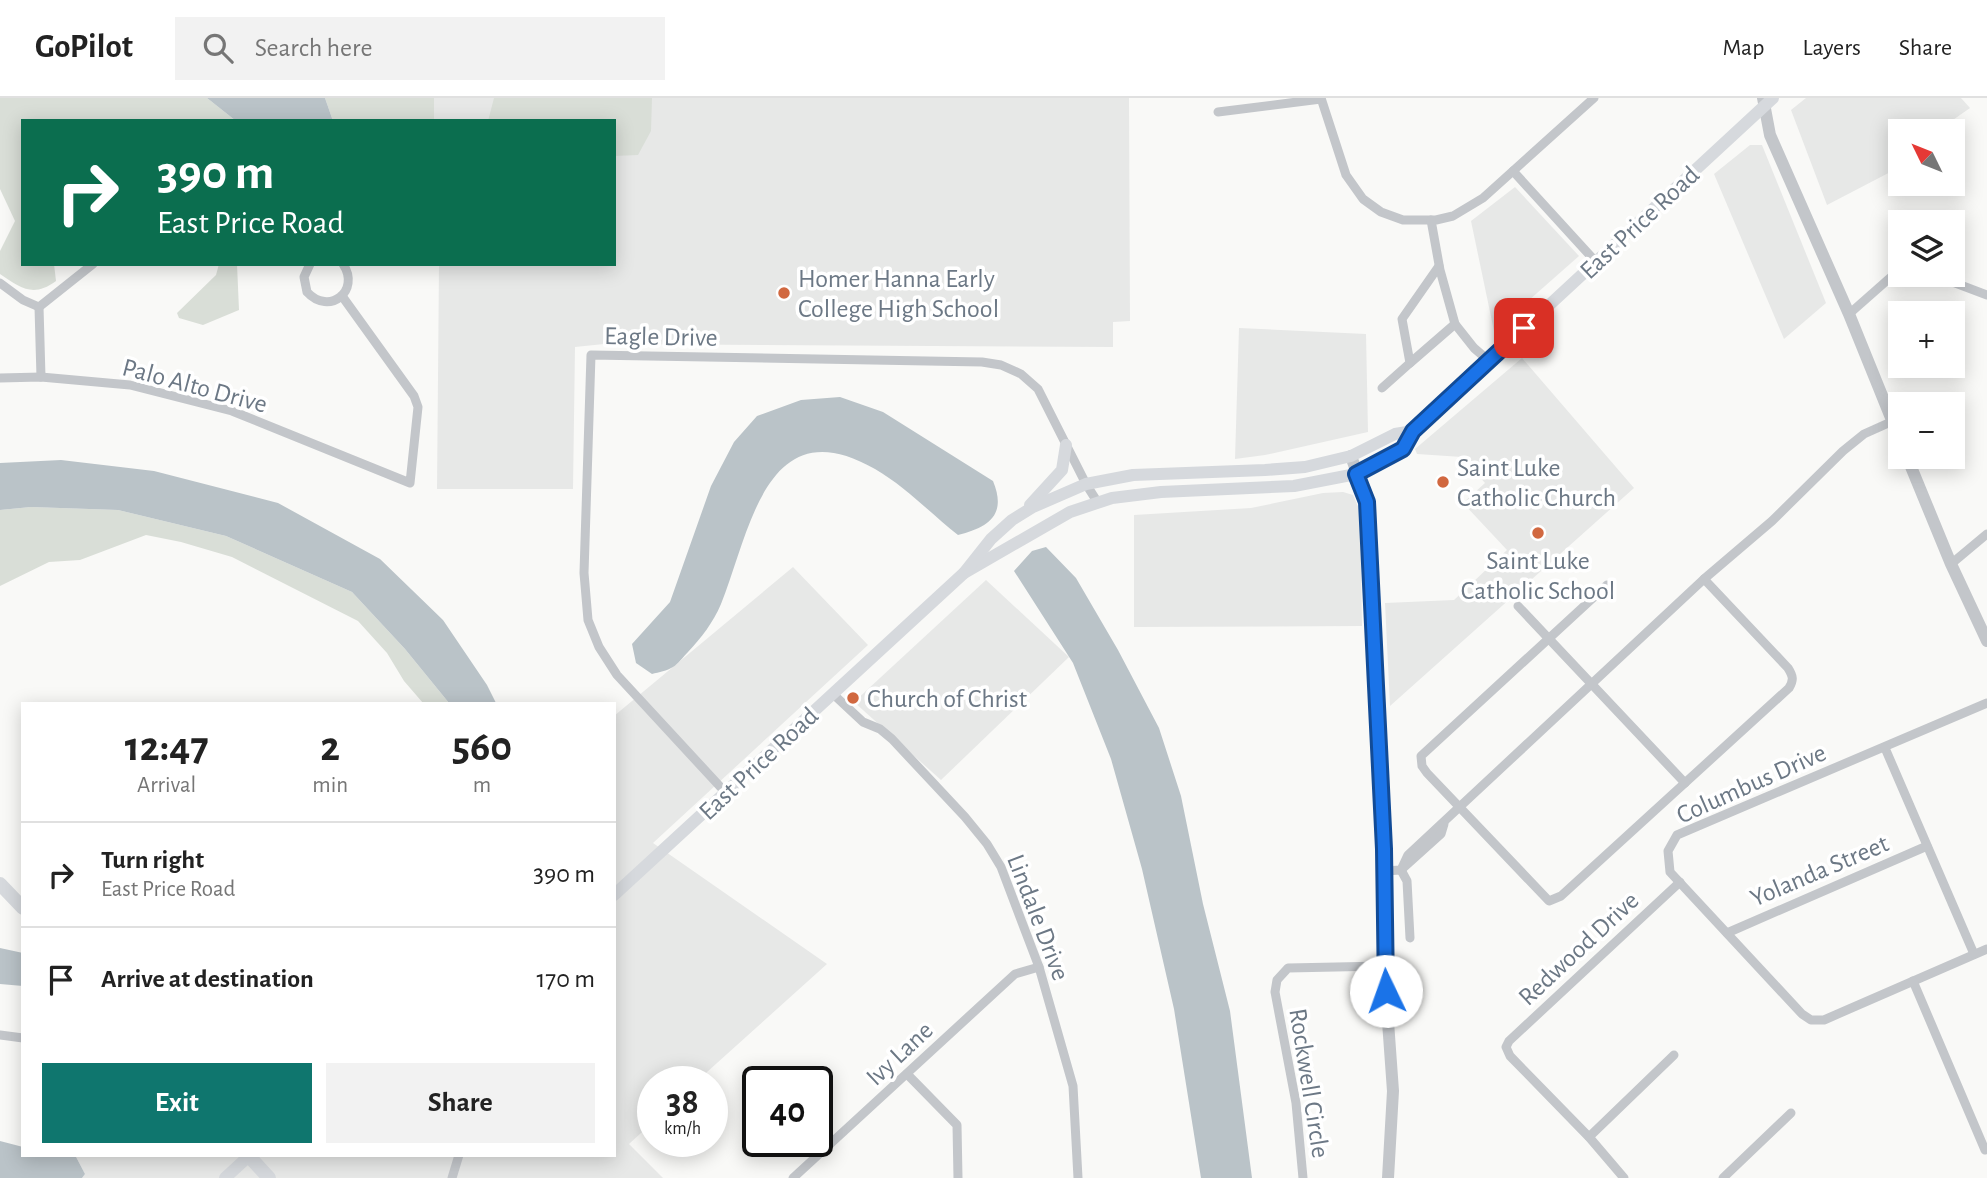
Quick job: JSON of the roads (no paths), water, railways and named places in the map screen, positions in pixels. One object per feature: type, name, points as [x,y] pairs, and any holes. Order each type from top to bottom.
[{"type":"main road","name":"East Price Road","points":[[964,573],[1044,525],[1070,512],[1112,498],[1161,492],[1294,486],[1356,474],[1403,449],[1413,431],[1767,100]]},
{"type":"main road","name":"East Price Road","points":[[616,893],[964,573],[991,539],[1022,513],[1086,484],[1133,475],[1285,469],[1351,456],[1395,434],[1413,431]]},
{"type":"main road","points":[[1022,513],[1062,470],[1066,445]]},
{"type":"main road","points":[[0,884],[21,906]]},
{"type":"main road","points":[[225,1178],[247,1157]]},
{"type":"main road","points":[[251,1157],[269,1178]]},
{"type":"street","points":[[1218,112],[1321,98],[1346,175],[1363,200],[1381,212],[1403,220],[1430,220],[1453,216],[1483,198],[1594,98]]},
{"type":"street","points":[[1767,100],[1770,135],[1888,409]]},
{"type":"street","points":[[1513,171],[1596,262]]},
{"type":"street","points":[[1430,220],[1455,324],[1474,348],[1489,361]]},
{"type":"street","points":[[39,307],[90,266]]},
{"type":"street","points":[[309,266],[304,285],[312,298],[327,302],[342,296],[348,284],[344,266]]},
{"type":"street","points":[[1410,363],[1402,319],[1439,266]]},
{"type":"street","points":[[1849,314],[1888,280]]},
{"type":"street","points":[[0,284],[39,307]]},
{"type":"street","points":[[1965,287],[1987,295]]},
{"type":"street","name":"Palo Alto Drive","points":[[0,379],[41,377],[130,386],[232,411],[410,483],[418,407],[414,396],[342,296]]},
{"type":"street","points":[[39,307],[41,377]]},
{"type":"street","points":[[1382,388],[1455,324]]},
{"type":"street","name":"Eagle Drive","points":[[726,793],[617,675],[599,647],[589,620],[584,573],[591,355],[982,362],[1001,365],[1021,374],[1038,389],[1098,503]]},
{"type":"street","points":[[1384,871],[1401,870],[1441,834],[1445,822],[1704,579],[1772,521],[1843,451],[1864,434],[1888,423]]},
{"type":"street","points":[[1351,456],[1367,502],[1384,871],[1384,966],[1392,1091],[1388,1178]]},
{"type":"street","points":[[1912,469],[1951,564],[1987,640]]},
{"type":"street","points":[[1951,564],[1987,534]]},
{"type":"street","points":[[1607,585],[1422,756],[1422,766],[1427,773],[1549,901],[1554,901],[1789,688],[1793,679],[1788,668],[1704,579]]},
{"type":"street","points":[[1518,606],[1685,783]]},
{"type":"street","name":"Lindale Drive","points":[[833,694],[863,722],[892,738],[987,844],[1001,867],[1039,967],[1073,1086],[1078,1178]]},
{"type":"street","name":"Columbus Drive","points":[[1913,981],[1824,1020],[1811,1020],[1802,1014],[1670,872],[1668,850],[1677,835],[1987,703]]},
{"type":"street","points":[[1885,748],[1974,954]]},
{"type":"street","name":"Yolanda Street","points":[[1727,933],[1927,846]]},
{"type":"street","points":[[1401,870],[1407,881],[1410,938]]},
{"type":"street","name":"Redwood Drive","points":[[1589,1137],[1510,1056],[1506,1047],[1681,882]]},
{"type":"street","points":[[1985,1150],[1913,981],[1987,949]]},
{"type":"street","name":"Rockwell Circle","points":[[1303,1178],[1296,1103],[1275,992],[1278,980],[1288,968],[1384,966]]},
{"type":"street","name":"Ivy Lane","points":[[793,1178],[1015,974],[1039,967]]},
{"type":"street","points":[[0,1035],[21,1038]]},
{"type":"street","points":[[1624,1178],[1589,1137],[1674,1055]]},
{"type":"street","points":[[907,1074],[957,1125],[958,1178]]},
{"type":"street","points":[[1723,1178],[1791,1113]]},
{"type":"street","points":[[453,1178],[458,1157]]},
{"type":"place","name":"Homer Hanna Early College High School","points":[[784,293]]},
{"type":"place","name":"Saint Luke Catholic Church","points":[[1443,482]]},
{"type":"place","name":"Saint Luke Catholic School","points":[[1538,533]]},
{"type":"place","name":"Church of Christ","points":[[853,698]]}]
